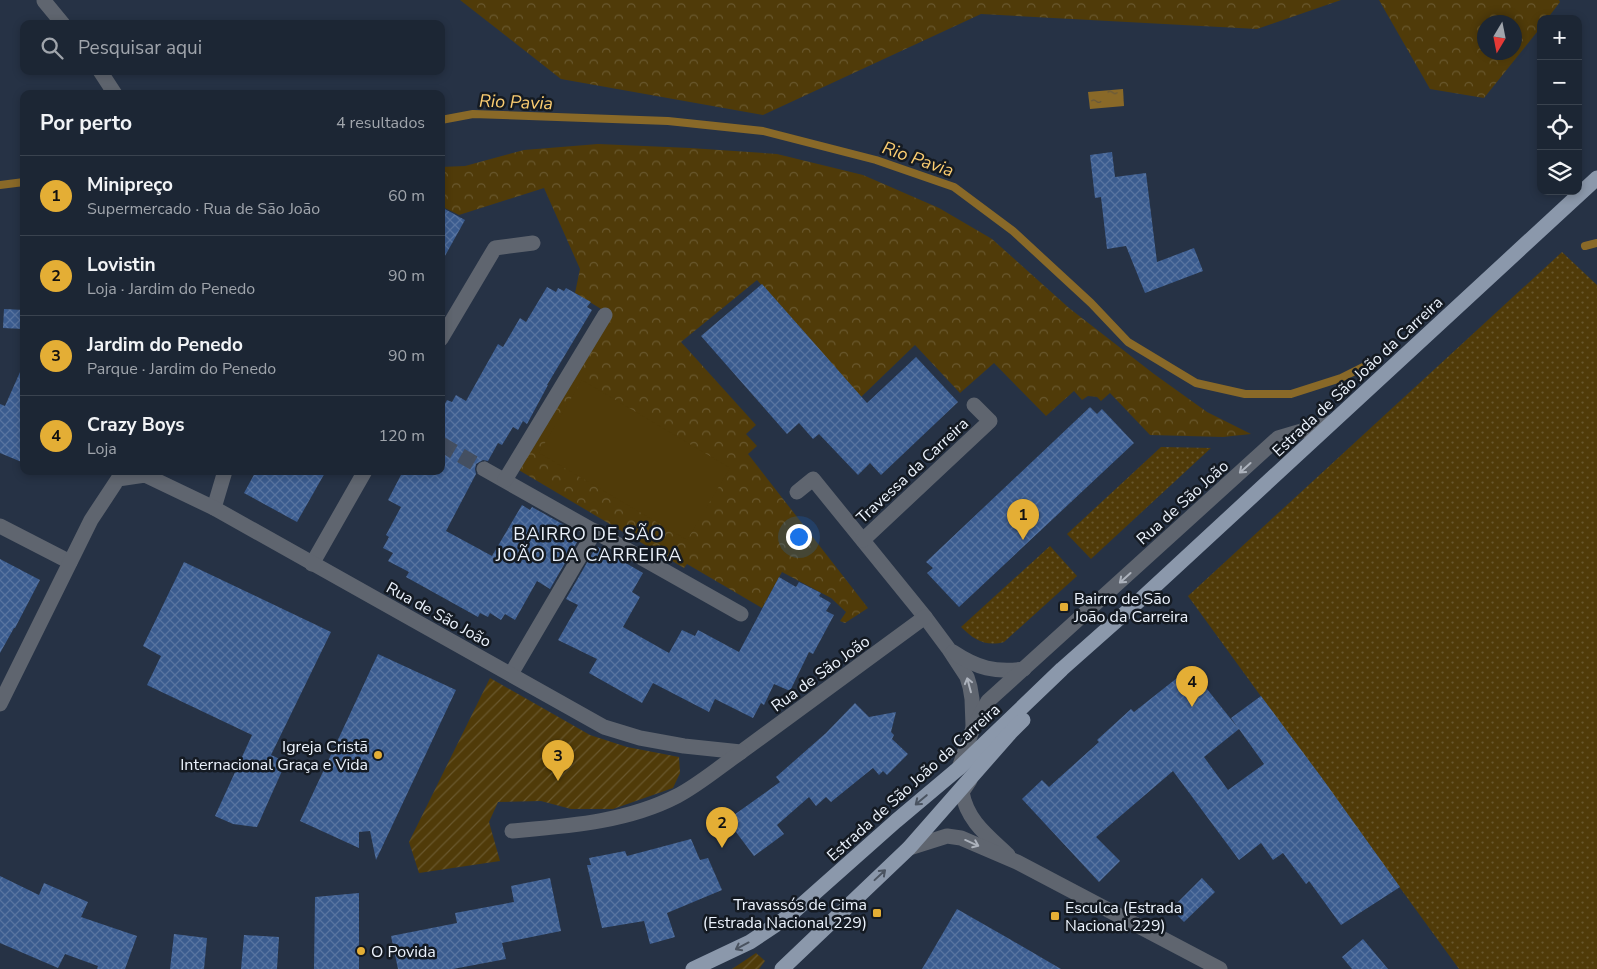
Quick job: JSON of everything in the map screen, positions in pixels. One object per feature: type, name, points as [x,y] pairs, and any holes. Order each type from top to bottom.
[{"type":"main road","name":"Estrada de São João da Carreira","points":[[693,969],[750,942],[789,916],[959,768],[1062,669],[1141,599],[1597,178]]},
{"type":"main road","name":"Estrada de São João da Carreira","points":[[782,969],[909,848],[1010,733],[1078,669],[1141,599]]},
{"type":"street","points":[[44,1],[61,20]]},
{"type":"street","points":[[103,75],[112,90]]},
{"type":"street","points":[[445,332],[496,248],[533,243]]},
{"type":"street","points":[[505,480],[605,315]]},
{"type":"street","name":"Travessa da Carreira","points":[[862,540],[990,421],[974,405]]},
{"type":"street","name":"Rua de São João","points":[[959,768],[972,728],[988,701],[1278,438],[1332,422]]},
{"type":"street","points":[[484,469],[741,614]]},
{"type":"street","name":"Rua de São João","points":[[0,704],[91,520],[118,479],[145,475],[214,508],[604,727],[649,740],[741,752],[925,617],[967,677],[972,698],[972,728]]},
{"type":"street","points":[[214,508],[224,475]]},
{"type":"street","points":[[312,564],[362,475]]},
{"type":"street","name":"Travessa da Carreira","points":[[797,492],[813,479],[925,617]]},
{"type":"street","points":[[0,526],[70,562]]},
{"type":"street","points":[[511,674],[595,531]]},
{"type":"street","name":"Rua de São João","points":[[948,648],[967,661],[985,668],[1008,671],[1024,670]]},
{"type":"street","points":[[512,831],[566,826],[627,816],[678,796],[741,752]]},
{"type":"street","points":[[970,779],[962,792],[964,804],[974,822],[1017,862]]},
{"type":"street","points":[[909,848],[947,836],[961,838],[1017,862],[1220,969]]},
{"type":"green space","points":[[460,0],[1341,0],[1257,29],[981,14],[763,115],[561,79]]},
{"type":"green space","points":[[1379,0],[1559,0],[1560,2],[1550,15],[1537,15],[1537,32],[1522,51],[1522,15],[1477,15],[1477,60],[1515,60],[1484,98],[1430,89]]},
{"type":"green space","points":[[598,144],[777,154],[863,175],[939,208],[992,239],[1069,308],[1154,374],[1207,412],[1251,434],[1223,437],[1150,435],[1110,393],[1101,401],[1097,397],[1088,396],[1082,400],[1074,391],[1046,416],[994,363],[960,393],[915,345],[861,397],[757,280],[681,342],[756,425],[746,434],[757,446],[748,454],[868,608],[845,623],[840,621],[846,612],[831,598],[782,572],[762,608],[687,564],[684,568],[517,469],[611,315],[575,293],[580,269],[544,188],[459,215],[445,208],[445,167],[465,166],[524,150]]},
{"type":"green space","points":[[1562,252],[1597,285],[1597,969],[1459,969],[1188,596]]},
{"type":"green space","points":[[582,380],[730,468],[687,540],[539,453]]},
{"type":"green space","points":[[1161,447],[1211,448],[1091,559],[1067,534]]},
{"type":"green space","points":[[1050,546],[1077,576],[1004,642],[986,643],[971,636],[961,627]]},
{"type":"green space","points":[[490,678],[590,735],[627,747],[679,757],[680,773],[673,788],[613,809],[571,809],[541,801],[498,802],[489,822],[500,861],[419,873],[409,842]]},
{"type":"green space","points":[[756,953],[765,961],[759,969],[732,969]]},
{"type":"water","points":[[1123,89],[1124,106],[1090,109],[1088,92]]},
{"type":"building","points":[[1112,152],[1115,177],[1146,173],[1157,262],[1194,248],[1203,271],[1145,293],[1126,246],[1107,249],[1101,197],[1095,198],[1090,155]]},
{"type":"building","points":[[445,209],[465,220],[445,256]]},
{"type":"building","points":[[762,284],[867,403],[916,357],[958,402],[881,475],[870,463],[858,475],[819,434],[813,439],[799,423],[787,434],[701,336]]},
{"type":"building","points":[[547,287],[556,292],[558,288],[564,291],[566,288],[591,302],[587,307],[592,310],[547,385],[527,424],[523,421],[518,430],[513,427],[502,445],[498,443],[488,461],[483,460],[476,464],[476,474],[446,531],[492,556],[522,505],[530,510],[532,507],[566,526],[565,528],[580,537],[550,589],[537,581],[515,620],[505,614],[501,620],[490,613],[488,617],[480,613],[478,617],[406,577],[409,572],[388,561],[393,553],[383,548],[389,537],[386,535],[401,507],[388,500],[401,475],[445,475],[445,404],[447,400],[452,402],[456,395],[466,401],[498,344],[503,347],[520,318],[526,322]]},
{"type":"building","points":[[4,309],[20,310],[20,329],[3,328]]},
{"type":"building","points":[[20,372],[20,461],[0,453],[0,404],[5,406]]},
{"type":"building","points":[[1090,407],[1097,414],[1102,409],[1134,443],[959,607],[927,573],[933,568],[926,562]]},
{"type":"building","points":[[254,475],[324,475],[297,522],[244,493]]},
{"type":"building","points":[[596,547],[643,573],[632,592],[640,597],[623,627],[669,653],[682,630],[695,636],[698,630],[739,652],[779,577],[796,587],[799,582],[821,593],[819,596],[831,603],[826,611],[834,615],[813,654],[809,652],[790,691],[774,684],[764,705],[761,703],[753,718],[715,699],[709,712],[653,683],[642,703],[589,673],[597,659],[558,640],[578,605],[566,599]]},
{"type":"building","points":[[0,559],[40,580],[0,653]]},
{"type":"building","points":[[184,562],[331,632],[271,755],[286,762],[257,827],[233,824],[215,816],[252,735],[147,685],[161,656],[143,646]]},
{"type":"building","name":"Igreja Cristã Internacional Graça e Vida","points":[[378,654],[456,690],[376,860],[370,831],[359,832],[359,848],[300,821]]},
{"type":"building","points":[[1177,678],[1186,689],[1199,679],[1238,728],[1231,718],[1261,696],[1400,887],[1341,925],[1309,881],[1306,884],[1283,853],[1273,860],[1261,843],[1239,860],[1173,771],[1096,837],[1120,861],[1099,882],[1022,799],[1042,780],[1049,787],[1099,742],[1097,740],[1131,709],[1134,712]],"holes":[[[1239,729],[1264,764],[1228,790],[1204,757]]]},
{"type":"building","points":[[855,703],[869,717],[896,712],[891,732],[894,735],[892,739],[908,754],[887,775],[883,771],[879,775],[873,768],[831,802],[826,797],[816,806],[809,797],[777,825],[784,834],[754,856],[727,820],[780,782],[776,777],[826,733]]},
{"type":"building","points":[[691,839],[700,860],[708,858],[722,890],[667,913],[675,937],[650,944],[644,921],[602,928],[587,865],[591,865],[589,858],[625,851],[627,856]]},
{"type":"building","points":[[0,876],[39,895],[44,883],[88,902],[81,917],[137,936],[125,969],[97,969],[98,966],[65,954],[58,968],[0,943]]},
{"type":"building","points":[[550,878],[561,931],[502,943],[506,959],[453,969],[398,969],[391,936],[457,923],[455,913],[514,902],[511,886]]},
{"type":"building","points":[[1202,878],[1215,892],[1184,922],[1171,909]]},
{"type":"building","points":[[359,893],[359,969],[314,969],[315,897]]},
{"type":"building","points":[[957,909],[1006,937],[1061,969],[922,969]]},
{"type":"building","points":[[174,934],[207,938],[204,969],[170,969]]},
{"type":"building","points":[[244,935],[279,937],[277,969],[241,969]]},
{"type":"building","points":[[1363,939],[1388,969],[1352,969],[1342,957]]},
{"type":"waterway","name":"Rio Pavia","points":[[445,119],[473,114],[668,121],[763,131],[876,160],[954,187],[1013,231],[1091,303],[1128,342],[1196,383],[1245,394],[1291,394],[1341,378],[1373,362]]},
{"type":"waterway","name":"Rio Pavia","points":[[0,185],[20,182]]},
{"type":"waterway","name":"Rio Pavia","points":[[1585,246],[1597,243]]},
{"type":"tunnel","points":[[445,446],[484,469]]},
{"type":"place","name":"Minipreço","points":[[1023,540]]},
{"type":"place","name":"Bairro de São João da Carreira","points":[[1064,607]]},
{"type":"place","name":"Crazy Boys","points":[[1192,707]]},
{"type":"place","name":"Igreja Cristã Internacional Graça e Vida","points":[[378,755]]},
{"type":"place","name":"Jardim do Penedo","points":[[558,781]]},
{"type":"place","name":"Lovistin","points":[[722,848]]},
{"type":"place","name":"Travassós de Cima (Estrada Nacional 229)","points":[[877,913]]},
{"type":"place","name":"Esculca (Estrada Nacional 229)","points":[[1055,916]]},
{"type":"place","name":"O Povida","points":[[361,951]]},
{"type":"district","name":"BAIRRO DE SÃO JOÃO DA CARREIRA","points":[[589,544]]}]
